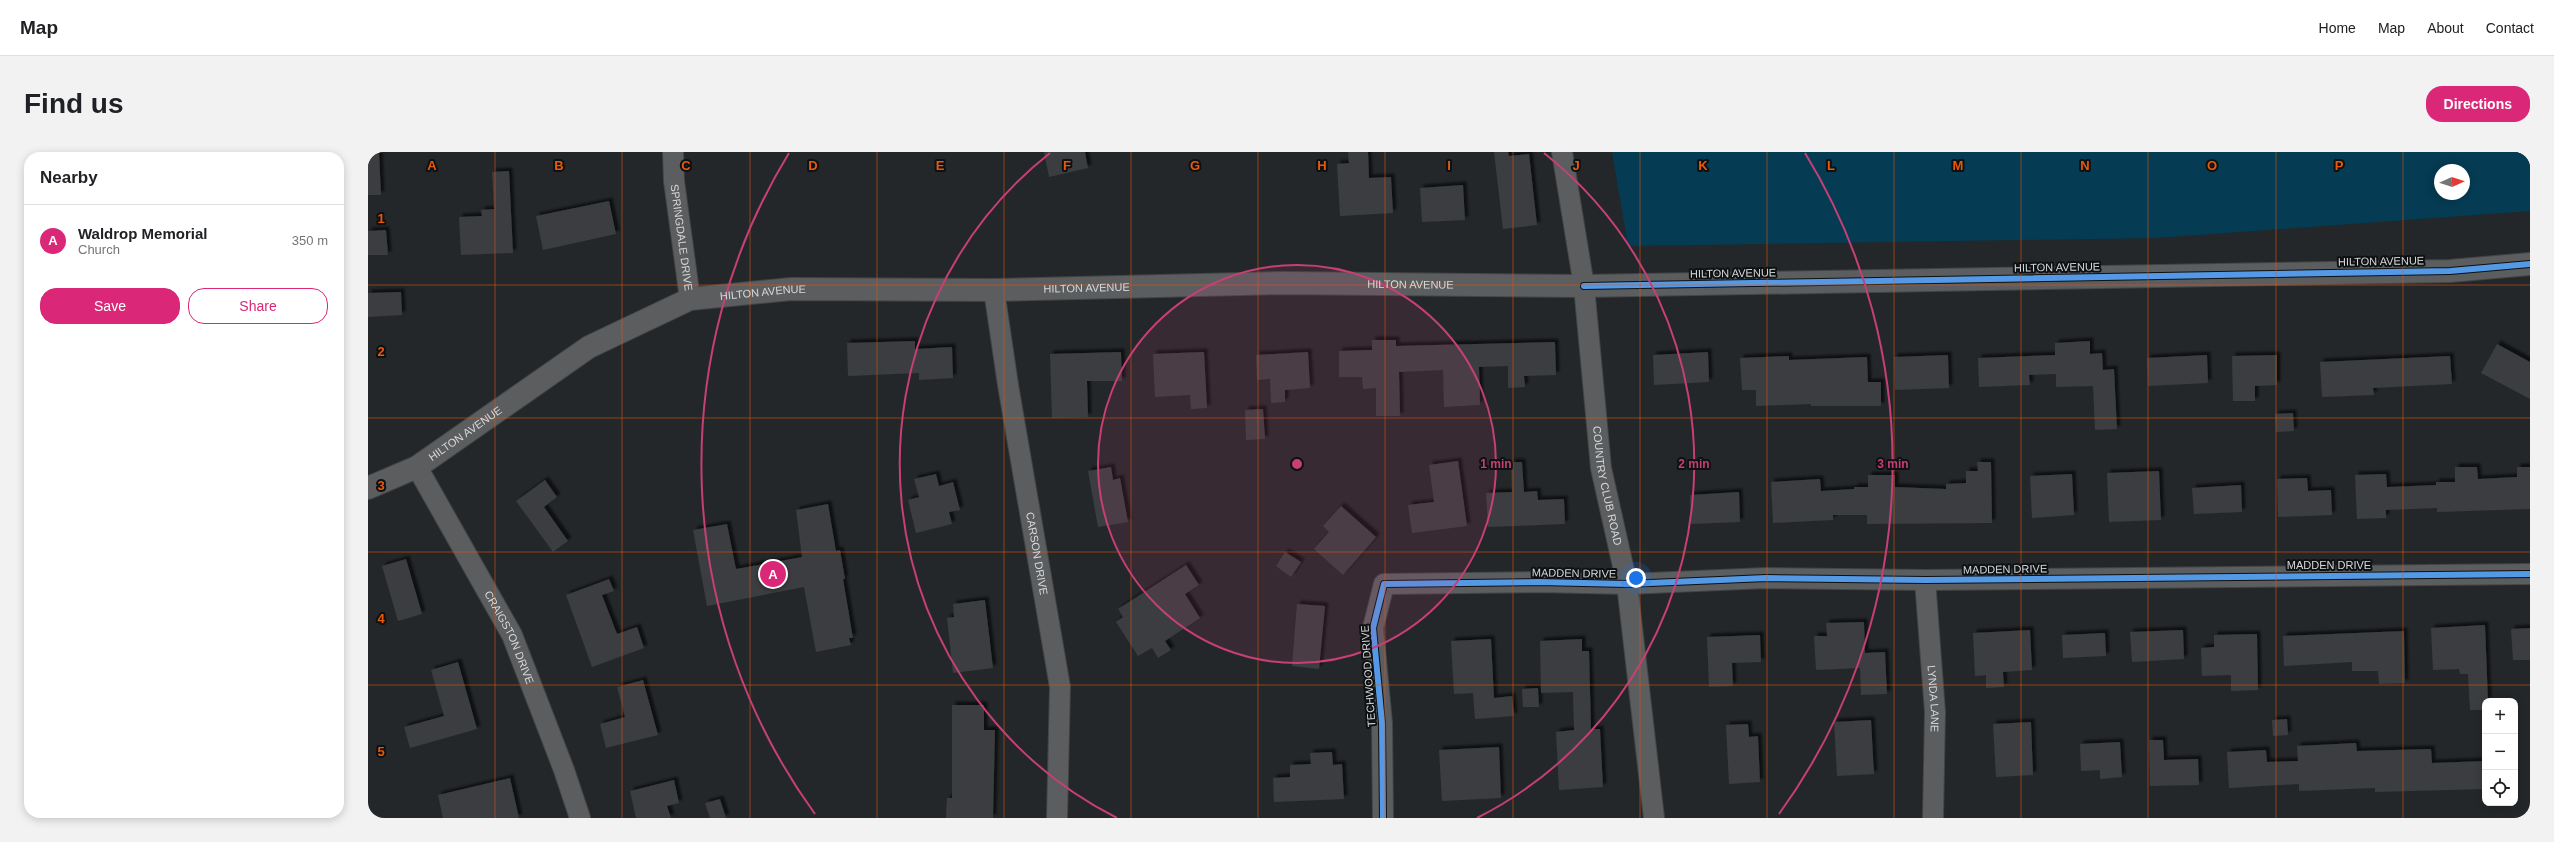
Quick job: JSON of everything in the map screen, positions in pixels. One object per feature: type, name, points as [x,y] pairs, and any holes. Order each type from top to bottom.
[{"type":"street","name":"SPRINGDALE DRIVE","points":[[673,152],[674,181],[690,299]]},
{"type":"street","name":"COUNTRY CLUB ROAD","points":[[1562,152],[1584,286],[1601,468],[1627,584],[1654,818]]},
{"type":"street","name":"HILTON AVENUE","points":[[368,488],[417,467],[589,347],[690,299],[791,288],[994,290],[1284,284],[1584,286],[2450,270],[2530,264]]},
{"type":"street","name":"CARSON DRIVE","points":[[994,290],[1008,385],[1060,688],[1056,818]]},
{"type":"street","name":"CRAIGSTON DRIVE","points":[[417,467],[512,635],[564,770],[580,818]]},
{"type":"street","name":"MADDEN DRIVE","points":[[1481,584],[1539,582],[1627,584],[1766,578],[1925,580],[2530,574]]},
{"type":"street","name":"LYNDA LANE","points":[[1925,580],[1935,712],[1933,818]]},
{"type":"street","name":"TECHWOOD DRIVE","points":[[1383,818],[1382,723],[1373,628],[1384,584],[1481,584]]},
{"type":"shaded area","points":[[1612,152],[2530,152],[2530,211],[2157,238],[1628,246]]},
{"type":"building","points":[[368,152],[379,152],[381,195],[368,195]]},
{"type":"building","points":[[1044,152],[1085,152],[1088,168],[1049,177]]},
{"type":"building","points":[[1348,152],[1368,152],[1369,178],[1391,177],[1393,213],[1340,216],[1337,164],[1349,163]]},
{"type":"building","points":[[1494,152],[1508,152],[1509,156],[1529,154],[1537,225],[1503,229]]},
{"type":"building","points":[[509,171],[513,253],[461,255],[459,217],[482,216],[481,210],[494,209],[492,172]]},
{"type":"building","points":[[1463,185],[1465,220],[1422,222],[1420,188]]},
{"type":"building","points":[[609,201],[616,234],[543,250],[536,216]]},
{"type":"building","points":[[386,230],[388,255],[368,255],[368,231]]},
{"type":"building","points":[[401,292],[402,315],[368,317],[368,293]]},
{"type":"building","points":[[1372,340],[1396,340],[1396,346],[1555,342],[1556,375],[1524,376],[1525,387],[1508,388],[1508,366],[1479,367],[1480,405],[1444,407],[1443,370],[1399,372],[1400,416],[1376,416],[1376,388],[1363,389],[1362,377],[1339,377],[1339,351],[1372,350]]},
{"type":"building","points":[[915,341],[915,349],[952,347],[953,378],[919,380],[919,373],[848,376],[847,343]]},
{"type":"building","points":[[2090,341],[2090,354],[2102,353],[2103,370],[2114,369],[2117,429],[2095,430],[2093,386],[2056,387],[2056,374],[2029,375],[2030,385],[1979,387],[1978,358],[2055,355],[2055,343]]},
{"type":"building","points":[[2497,344],[2530,362],[2530,399],[2481,373]]},
{"type":"building","points":[[1121,352],[1122,381],[1087,381],[1088,417],[1052,418],[1050,354]]},
{"type":"building","points":[[1204,352],[1207,408],[1191,409],[1190,395],[1155,397],[1153,354]]},
{"type":"building","points":[[1308,352],[1310,388],[1285,390],[1285,402],[1271,403],[1270,379],[1257,380],[1256,355]]},
{"type":"building","points":[[1708,352],[1709,382],[1654,385],[1653,355]]},
{"type":"building","points":[[1948,355],[1949,388],[1895,390],[1894,357]]},
{"type":"building","points":[[2207,355],[2208,383],[2148,386],[2147,358]]},
{"type":"building","points":[[2277,355],[2277,385],[2255,386],[2255,401],[2233,401],[2232,356]]},
{"type":"building","points":[[1789,356],[1789,360],[1867,357],[1868,382],[1881,382],[1881,406],[1811,406],[1811,404],[1756,406],[1756,390],[1742,390],[1740,358]]},
{"type":"building","points":[[2450,356],[2452,384],[2373,388],[2374,395],[2322,397],[2320,362]]},
{"type":"building","points":[[1263,409],[1265,439],[1246,440],[1245,410]]},
{"type":"building","points":[[2293,413],[2294,431],[2276,432],[2275,414]]},
{"type":"building","points":[[1458,461],[1467,526],[1412,533],[1408,505],[1434,502],[1429,465]]},
{"type":"building","points":[[1511,462],[1522,462],[1524,492],[1537,491],[1538,500],[1564,499],[1565,524],[1488,527],[1486,493],[1512,492]]},
{"type":"building","points":[[1977,462],[1991,462],[1992,523],[1867,524],[1867,515],[1833,515],[1833,520],[1773,523],[1771,482],[1820,479],[1821,491],[1868,487],[1868,475],[1895,475],[1895,487],[1946,489],[1946,484],[1966,483],[1966,471],[1978,471]]},
{"type":"building","points":[[1111,467],[1113,480],[1120,478],[1128,522],[1098,527],[1088,471]]},
{"type":"building","points":[[2455,467],[2477,467],[2478,479],[2517,477],[2517,467],[2530,467],[2530,509],[2437,512],[2437,508],[2386,510],[2386,518],[2357,519],[2355,475],[2386,474],[2387,487],[2436,485],[2436,482],[2455,482]]},
{"type":"building","points":[[2159,471],[2161,520],[2109,522],[2107,473]]},
{"type":"building","points":[[936,474],[939,486],[953,482],[960,510],[949,512],[952,524],[916,533],[908,500],[919,497],[914,479]]},
{"type":"building","points":[[2072,474],[2074,515],[2032,518],[2030,476]]},
{"type":"building","points":[[2307,478],[2308,491],[2331,490],[2332,515],[2278,517],[2277,479]]},
{"type":"building","points":[[545,480],[557,497],[544,507],[568,541],[553,552],[516,501]]},
{"type":"building","points":[[2241,485],[2242,512],[2194,514],[2192,488]]},
{"type":"building","points":[[1739,492],[1740,522],[1691,524],[1690,495]]},
{"type":"building","points":[[828,504],[836,551],[840,550],[845,579],[843,579],[853,638],[849,638],[851,645],[816,652],[804,587],[707,606],[693,530],[727,524],[736,569],[802,557],[796,510]]},
{"type":"building","points":[[1341,506],[1376,537],[1343,575],[1314,549],[1329,532],[1323,526]]},
{"type":"building","points":[[1285,552],[1301,562],[1291,577],[1276,566]]},
{"type":"building","points":[[406,559],[422,614],[398,621],[382,566]]},
{"type":"building","points":[[1186,565],[1199,585],[1185,594],[1200,618],[1165,641],[1171,650],[1158,658],[1152,648],[1138,656],[1116,622],[1123,617],[1118,609]]},
{"type":"building","points":[[609,579],[614,591],[602,595],[617,634],[637,627],[644,648],[592,667],[566,595]]},
{"type":"building","points":[[985,600],[993,668],[953,673],[947,618],[954,617],[953,604]]},
{"type":"building","points":[[1297,604],[1325,606],[1319,669],[1292,666]]},
{"type":"building","points":[[1864,622],[1865,653],[1885,652],[1887,694],[1861,695],[1860,668],[1816,670],[1814,636],[1827,636],[1826,623]]},
{"type":"building","points":[[2485,625],[2488,698],[2482,698],[2482,710],[2470,710],[2468,674],[2460,674],[2459,669],[2433,670],[2431,628]]},
{"type":"building","points":[[2530,628],[2530,660],[2513,660],[2511,629]]},
{"type":"building","points":[[2030,630],[2032,670],[2003,672],[2004,687],[1986,688],[1986,675],[1975,676],[1973,633]]},
{"type":"building","points":[[2183,630],[2184,659],[2132,662],[2130,632]]},
{"type":"building","points":[[2404,631],[2405,683],[2379,684],[2378,671],[2352,671],[2352,662],[2284,666],[2283,636]]},
{"type":"building","points":[[2105,633],[2106,656],[2063,658],[2062,635]]},
{"type":"building","points":[[2257,634],[2258,690],[2231,691],[2231,675],[2202,676],[2201,648],[2214,647],[2214,635]]},
{"type":"building","points":[[1760,635],[1761,662],[1732,663],[1733,686],[1709,687],[1707,637]]},
{"type":"building","points":[[1491,639],[1494,698],[1512,696],[1514,716],[1475,719],[1473,693],[1454,694],[1451,641]]},
{"type":"building","points":[[1582,639],[1582,651],[1589,651],[1591,729],[1600,729],[1603,787],[1559,790],[1556,732],[1574,730],[1573,692],[1541,693],[1540,641]]},
{"type":"building","points":[[458,662],[477,729],[410,748],[404,727],[444,716],[431,670]]},
{"type":"building","points":[[643,680],[658,735],[606,748],[600,724],[625,717],[617,687]]},
{"type":"building","points":[[1538,688],[1539,707],[1523,707],[1522,689]]},
{"type":"building","points":[[952,705],[984,705],[984,730],[995,730],[993,818],[946,818],[947,798],[952,798]]},
{"type":"building","points":[[2287,719],[2288,735],[2273,736],[2272,720]]},
{"type":"building","points":[[1871,720],[1874,774],[1837,776],[1834,722]]},
{"type":"building","points":[[2031,722],[2033,775],[1996,777],[1993,724]]},
{"type":"building","points":[[1748,724],[1749,737],[1758,736],[1760,782],[1729,784],[1726,725]]},
{"type":"building","points":[[2149,740],[2163,740],[2164,760],[2198,759],[2199,785],[2150,786]]},
{"type":"building","points":[[2120,742],[2122,777],[2100,779],[2100,770],[2081,771],[2080,744]]},
{"type":"building","points":[[2356,743],[2357,751],[2431,749],[2432,763],[2482,761],[2482,789],[2375,792],[2375,788],[2299,791],[2299,784],[2229,788],[2227,752],[2266,750],[2267,762],[2298,761],[2297,746]]},
{"type":"building","points":[[1499,747],[1501,798],[1442,801],[1439,750]]},
{"type":"building","points":[[1332,752],[1333,765],[1342,764],[1344,799],[1274,802],[1273,778],[1290,777],[1290,765],[1311,764],[1310,753]]},
{"type":"building","points":[[510,778],[519,818],[443,818],[438,795]]},
{"type":"building","points":[[674,780],[679,803],[667,806],[671,818],[636,818],[630,791]]},
{"type":"building","points":[[720,799],[726,818],[710,818],[705,803]]},
{"type":"cycle path","points":[[1584,286],[2450,271],[2530,264]]},
{"type":"cycle path","points":[[1383,818],[1382,723],[1373,628],[1384,584],[1539,582],[1627,584],[1766,578],[1925,580],[2530,574]]},
{"type":"place","name":"Waldrop Memorial","points":[[773,574]]}]
